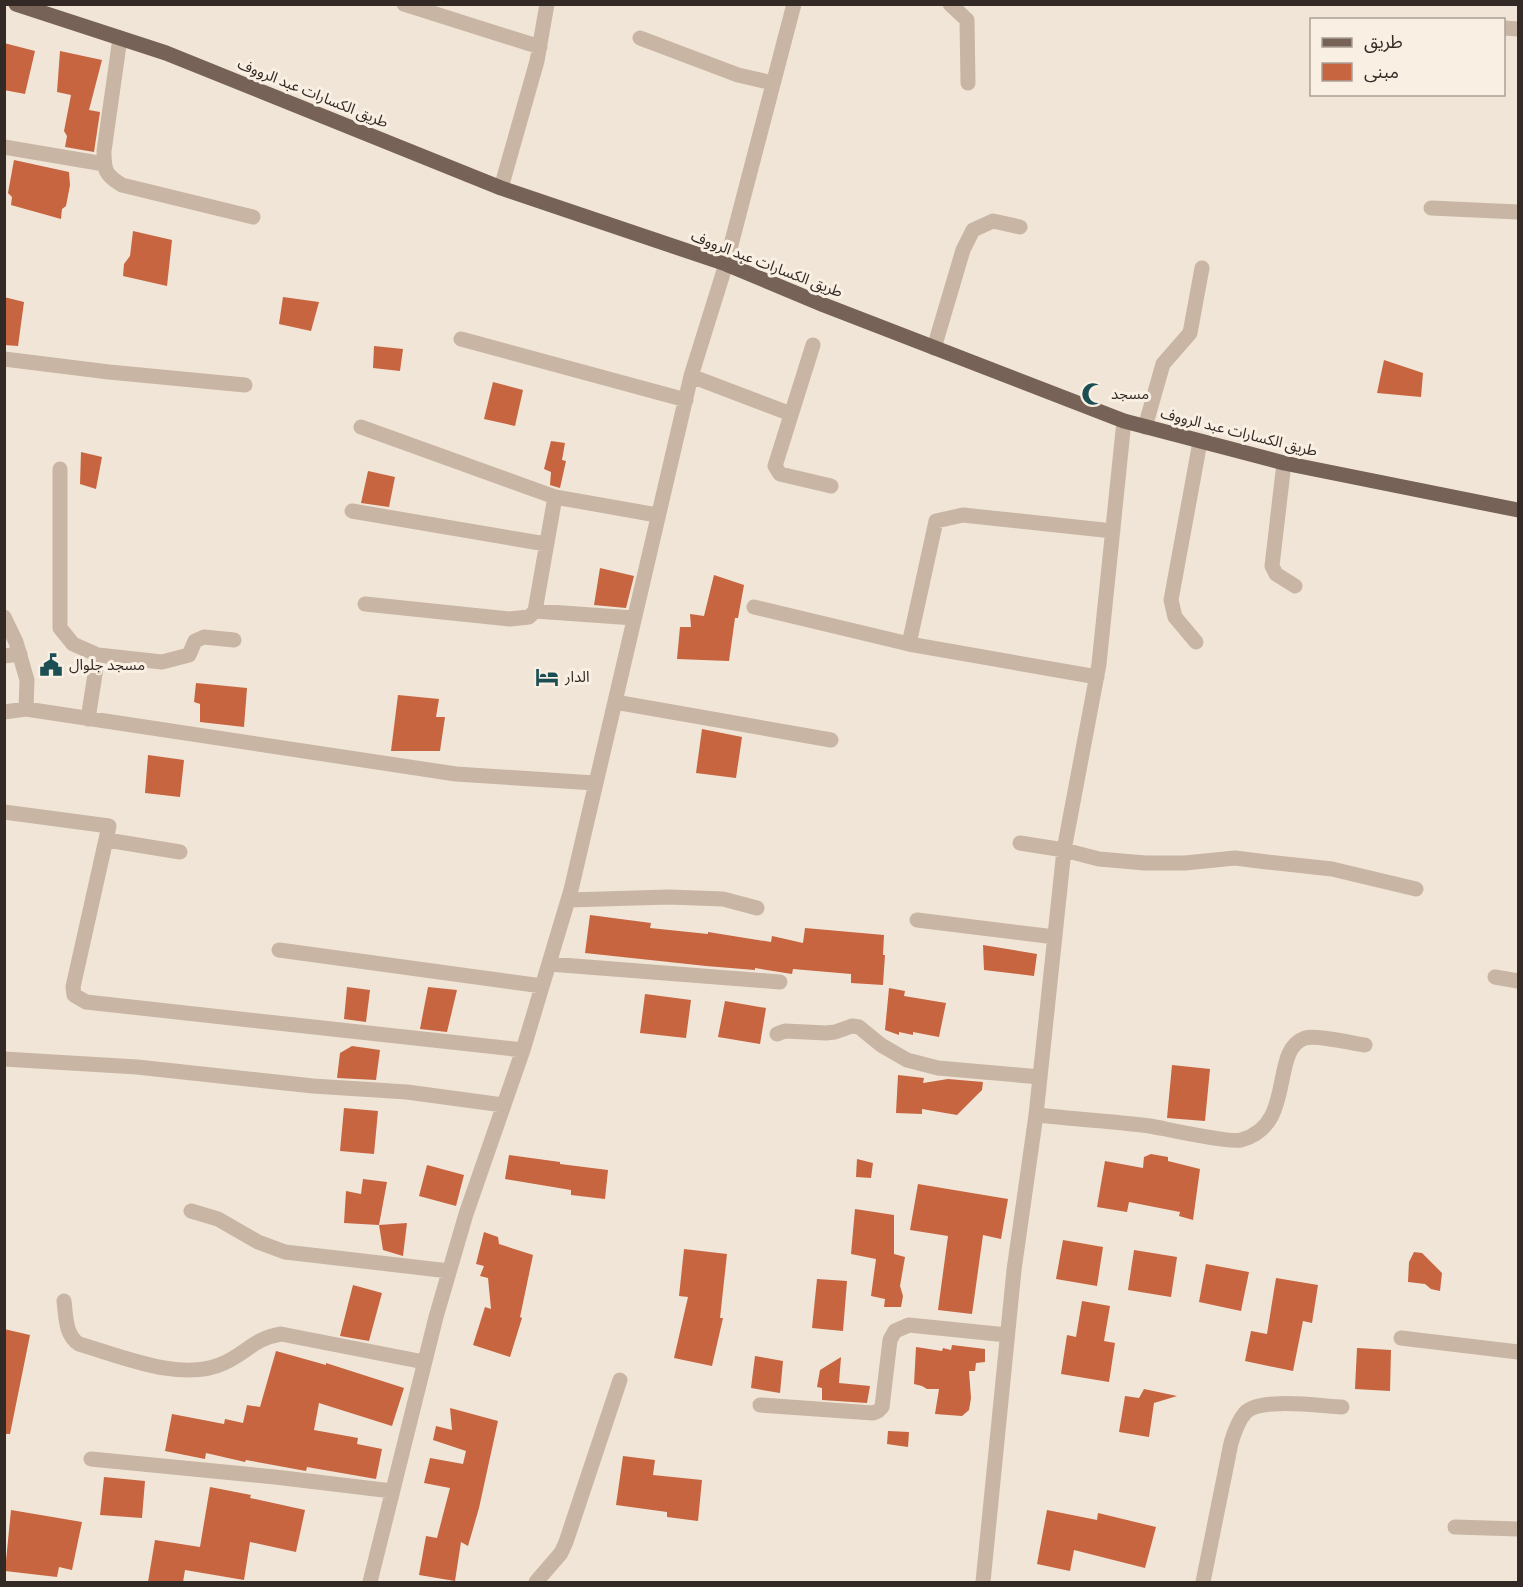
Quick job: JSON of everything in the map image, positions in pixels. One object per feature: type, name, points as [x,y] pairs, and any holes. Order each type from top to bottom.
[{"type":"main road","name":"طريق الكسارات عبد الرووف","points":[[16,4],[166,53],[501,188],[726,264],[934,348],[1124,421],[1284,463],[1518,510]]},
{"type":"street","points":[[404,4],[540,47]]},
{"type":"street","points":[[501,188],[540,47],[547,4]]},
{"type":"street","points":[[369,1582],[449,1271],[523,1050],[568,900],[691,376],[726,264],[794,4]]},
{"type":"street","points":[[950,4],[967,20],[968,83]]},
{"type":"street","points":[[120,38],[104,151],[104,164],[110,178],[122,185],[253,217]]},
{"type":"street","points":[[640,38],[738,75],[773,83]]},
{"type":"street","points":[[4,147],[104,164]]},
{"type":"street","points":[[1431,208],[1518,212]]},
{"type":"street","points":[[934,348],[963,250],[973,230],[993,221],[1020,228]]},
{"type":"street","points":[[1145,427],[1162,364],[1190,333],[1202,268]]},
{"type":"street","points":[[461,339],[686,400]]},
{"type":"street","points":[[813,345],[776,465],[780,474],[831,486]]},
{"type":"street","points":[[4,359],[245,385]]},
{"type":"street","points":[[691,376],[791,414]]},
{"type":"street","points":[[988,1582],[1014,1270],[1036,1115],[1064,850],[1097,677],[1124,421]]},
{"type":"street","points":[[361,427],[555,497],[657,515]]},
{"type":"street","points":[[1196,642],[1175,617],[1171,600],[1200,442]]},
{"type":"street","points":[[1284,463],[1272,566],[1276,574],[1295,586]]},
{"type":"street","points":[[60,469],[60,628],[73,644],[98,655],[162,662],[189,655],[195,640],[204,637],[234,640]]},
{"type":"street","points":[[365,604],[510,619],[528,617],[535,611],[555,497]]},
{"type":"street","points":[[352,511],[546,544]]},
{"type":"street","points":[[909,644],[936,521],[963,515],[1113,531]]},
{"type":"street","points":[[754,607],[909,644],[1097,677]]},
{"type":"street","points":[[535,611],[634,618]]},
{"type":"street","points":[[4,617],[20,654],[27,680],[26,709]]},
{"type":"street","points":[[4,656],[20,654]]},
{"type":"street","points":[[88,719],[98,655]]},
{"type":"street","points":[[615,702],[831,740]]},
{"type":"street","points":[[4,712],[26,709],[456,774],[595,783]]},
{"type":"street","points":[[4,812],[109,826],[73,987],[74,995],[79,1000],[523,1050]]},
{"type":"street","points":[[107,840],[180,852]]},
{"type":"street","points":[[1020,843],[1064,850],[1099,859],[1145,863],[1185,863],[1235,858],[1332,869],[1416,889]]},
{"type":"street","points":[[568,900],[723,898],[757,908]]},
{"type":"street","points":[[917,920],[1055,937]]},
{"type":"street","points":[[279,950],[542,986]]},
{"type":"street","points":[[549,964],[780,982]]},
{"type":"street","points":[[1495,977],[1518,981]]},
{"type":"street","points":[[777,1034],[785,1031],[835,1032],[852,1026],[859,1027],[881,1045],[907,1060],[938,1068],[1040,1077]]},
{"type":"street","points":[[1036,1115],[1150,1126],[1239,1141],[1254,1134],[1276,1110],[1288,1055],[1294,1043],[1308,1037],[1365,1045]]},
{"type":"street","points":[[4,1059],[137,1067],[313,1086],[407,1092],[503,1105]]},
{"type":"street","points":[[191,1211],[218,1219],[258,1242],[285,1252],[449,1271]]},
{"type":"street","points":[[64,1301],[67,1326],[73,1340],[79,1344],[162,1368],[203,1371],[225,1363],[267,1336],[281,1334],[424,1362]]},
{"type":"street","points":[[760,1405],[873,1413],[882,1407],[890,1340],[895,1331],[909,1325],[1007,1335]]},
{"type":"street","points":[[1401,1338],[1518,1352]]},
{"type":"street","points":[[536,1582],[561,1553],[566,1542],[620,1380]]},
{"type":"street","points":[[1203,1582],[1231,1443],[1246,1412],[1264,1404],[1342,1407]]},
{"type":"street","points":[[91,1459],[392,1491]]},
{"type":"street","points":[[1455,1527],[1518,1528]]},
{"type":"building","points":[[4,43],[35,51],[25,94],[4,90]]},
{"type":"building","points":[[60,51],[102,60],[89,110],[100,112],[94,152],[65,147],[67,136],[64,131],[71,95],[57,92]]},
{"type":"building","points":[[14,160],[69,172],[70,185],[61,219],[11,205],[12,197],[8,193]]},
{"type":"building","points":[[133,231],[172,240],[167,286],[123,276],[124,264],[130,256]]},
{"type":"building","points":[[4,297],[24,302],[18,346],[4,345]]},
{"type":"building","points":[[283,297],[319,302],[311,331],[279,324]]},
{"type":"building","points":[[374,346],[403,349],[400,371],[373,368]]},
{"type":"building","points":[[1384,360],[1423,373],[1421,397],[1377,393]]},
{"type":"building","points":[[493,382],[523,390],[515,426],[484,419]]},
{"type":"building","points":[[551,441],[565,443],[562,460],[566,461],[560,488],[550,485],[551,472],[544,469]]},
{"type":"building","points":[[81,452],[102,457],[96,489],[80,484]]},
{"type":"building","points":[[368,471],[395,477],[389,507],[361,503]]},
{"type":"building","points":[[600,568],[634,576],[626,608],[594,605]]},
{"type":"building","points":[[714,575],[744,585],[738,618],[735,618],[729,661],[677,659],[680,627],[691,627],[690,614],[704,616]]},
{"type":"building","points":[[196,683],[247,688],[244,727],[200,722],[200,704],[194,702]]},
{"type":"building","points":[[398,695],[439,699],[436,717],[445,717],[440,751],[391,751]]},
{"type":"building","points":[[702,729],[742,737],[736,778],[696,773]]},
{"type":"building","points":[[148,755],[184,760],[180,797],[145,793]]},
{"type":"building","points":[[590,915],[651,923],[650,928],[708,934],[708,932],[771,942],[772,936],[803,943],[805,928],[884,935],[883,985],[851,983],[851,974],[793,969],[792,974],[755,968],[755,970],[706,966],[585,953]]},
{"type":"building","points":[[983,945],[1037,954],[1034,976],[984,970]]},
{"type":"building","points":[[347,987],[370,990],[366,1022],[344,1019]]},
{"type":"building","points":[[428,987],[457,990],[447,1032],[420,1029]]},
{"type":"building","points":[[889,988],[905,991],[904,996],[946,1003],[939,1037],[913,1032],[913,1035],[899,1032],[899,1035],[885,1030]]},
{"type":"building","points":[[645,994],[691,1000],[686,1038],[640,1033]]},
{"type":"building","points":[[725,1001],[766,1008],[760,1044],[718,1037]]},
{"type":"building","points":[[352,1046],[380,1050],[376,1080],[337,1078],[340,1053]]},
{"type":"building","points":[[1172,1065],[1210,1069],[1205,1121],[1167,1118]]},
{"type":"building","points":[[898,1075],[924,1078],[923,1083],[948,1079],[983,1082],[982,1090],[957,1115],[922,1109],[922,1114],[896,1113]]},
{"type":"building","points":[[344,1108],[378,1111],[374,1154],[340,1151]]},
{"type":"building","points":[[1151,1154],[1168,1157],[1168,1161],[1200,1169],[1193,1220],[1179,1216],[1180,1212],[1129,1202],[1127,1212],[1097,1207],[1105,1161],[1143,1168],[1144,1157]]},
{"type":"building","points":[[509,1155],[608,1170],[605,1199],[571,1195],[571,1190],[505,1179]]},
{"type":"building","points":[[857,1159],[873,1163],[871,1178],[856,1177]]},
{"type":"building","points":[[427,1165],[464,1175],[456,1206],[419,1196]]},
{"type":"building","points":[[363,1179],[387,1182],[379,1225],[344,1223],[346,1191],[361,1194]]},
{"type":"building","points":[[918,1184],[1008,1199],[1001,1239],[983,1235],[972,1314],[938,1310],[948,1236],[910,1230]]},
{"type":"building","points":[[855,1209],[894,1215],[894,1254],[905,1257],[900,1286],[903,1296],[901,1307],[884,1307],[885,1299],[871,1296],[876,1259],[851,1254]]},
{"type":"building","points":[[407,1223],[403,1256],[383,1250],[379,1225]]},
{"type":"building","points":[[484,1232],[498,1237],[499,1244],[533,1255],[520,1317],[522,1318],[510,1357],[473,1345],[485,1307],[491,1309],[488,1278],[480,1276],[484,1266],[476,1264]]},
{"type":"building","points":[[1063,1240],[1103,1247],[1097,1286],[1056,1279]]},
{"type":"building","points":[[684,1249],[727,1254],[720,1318],[723,1318],[712,1366],[674,1358],[688,1297],[679,1296]]},
{"type":"building","points":[[1134,1250],[1177,1257],[1171,1297],[1128,1290]]},
{"type":"building","points":[[1414,1252],[1422,1253],[1442,1273],[1440,1291],[1431,1289],[1425,1284],[1408,1282],[1409,1262]]},
{"type":"building","points":[[1206,1264],[1249,1272],[1241,1311],[1199,1302]]},
{"type":"building","points":[[1276,1278],[1318,1285],[1312,1323],[1303,1321],[1293,1371],[1245,1361],[1251,1331],[1267,1334]]},
{"type":"building","points":[[817,1279],[847,1281],[843,1331],[812,1328]]},
{"type":"building","points":[[353,1285],[382,1293],[369,1341],[340,1336]]},
{"type":"building","points":[[1082,1301],[1110,1306],[1104,1341],[1115,1343],[1109,1382],[1061,1374],[1067,1335],[1076,1337]]},
{"type":"building","points":[[4,1329],[30,1335],[10,1434],[4,1434]]},
{"type":"building","points":[[952,1345],[985,1349],[985,1362],[976,1363],[975,1371],[969,1371],[971,1398],[969,1410],[962,1416],[935,1414],[939,1389],[927,1389],[914,1384],[916,1347],[942,1351],[943,1348],[951,1350]]},
{"type":"building","points":[[1357,1348],[1391,1350],[1390,1391],[1355,1389]]},
{"type":"building","points":[[276,1351],[326,1365],[326,1363],[404,1388],[392,1426],[319,1403],[314,1430],[358,1438],[357,1444],[382,1449],[376,1479],[307,1467],[306,1471],[246,1460],[245,1462],[206,1453],[205,1459],[165,1451],[172,1414],[224,1424],[225,1419],[243,1423],[247,1405],[260,1407]]},
{"type":"building","points":[[755,1356],[783,1361],[780,1393],[751,1388]]},
{"type":"building","points":[[841,1357],[839,1383],[870,1386],[867,1403],[822,1400],[822,1388],[817,1387],[820,1370]]},
{"type":"building","points":[[1144,1389],[1177,1396],[1154,1403],[1149,1437],[1119,1432],[1125,1396],[1139,1398]]},
{"type":"building","points":[[450,1408],[498,1421],[479,1508],[468,1546],[461,1542],[455,1581],[419,1575],[426,1536],[437,1538],[450,1488],[424,1483],[430,1458],[463,1464],[466,1451],[433,1440],[436,1426],[452,1430]]},
{"type":"building","points":[[888,1431],[909,1432],[908,1447],[887,1444]]},
{"type":"building","points":[[623,1456],[655,1460],[653,1475],[702,1480],[698,1521],[667,1517],[667,1512],[616,1505]]},
{"type":"building","points":[[104,1477],[145,1481],[142,1518],[100,1515]]},
{"type":"building","points":[[210,1487],[251,1495],[250,1498],[305,1510],[296,1552],[250,1542],[244,1580],[185,1570],[183,1582],[148,1582],[155,1540],[200,1547]]},
{"type":"building","points":[[11,1510],[82,1522],[72,1570],[59,1567],[57,1577],[5,1571]]},
{"type":"building","points":[[1047,1510],[1097,1520],[1098,1513],[1156,1527],[1145,1568],[1074,1550],[1070,1571],[1037,1564]]},
{"type":"place","name":"مسجد","points":[[1093,394]]},
{"type":"place","name":"مسجد جلوال","points":[[51,665]]},
{"type":"place","name":"الدار","points":[[547,677]]}]
